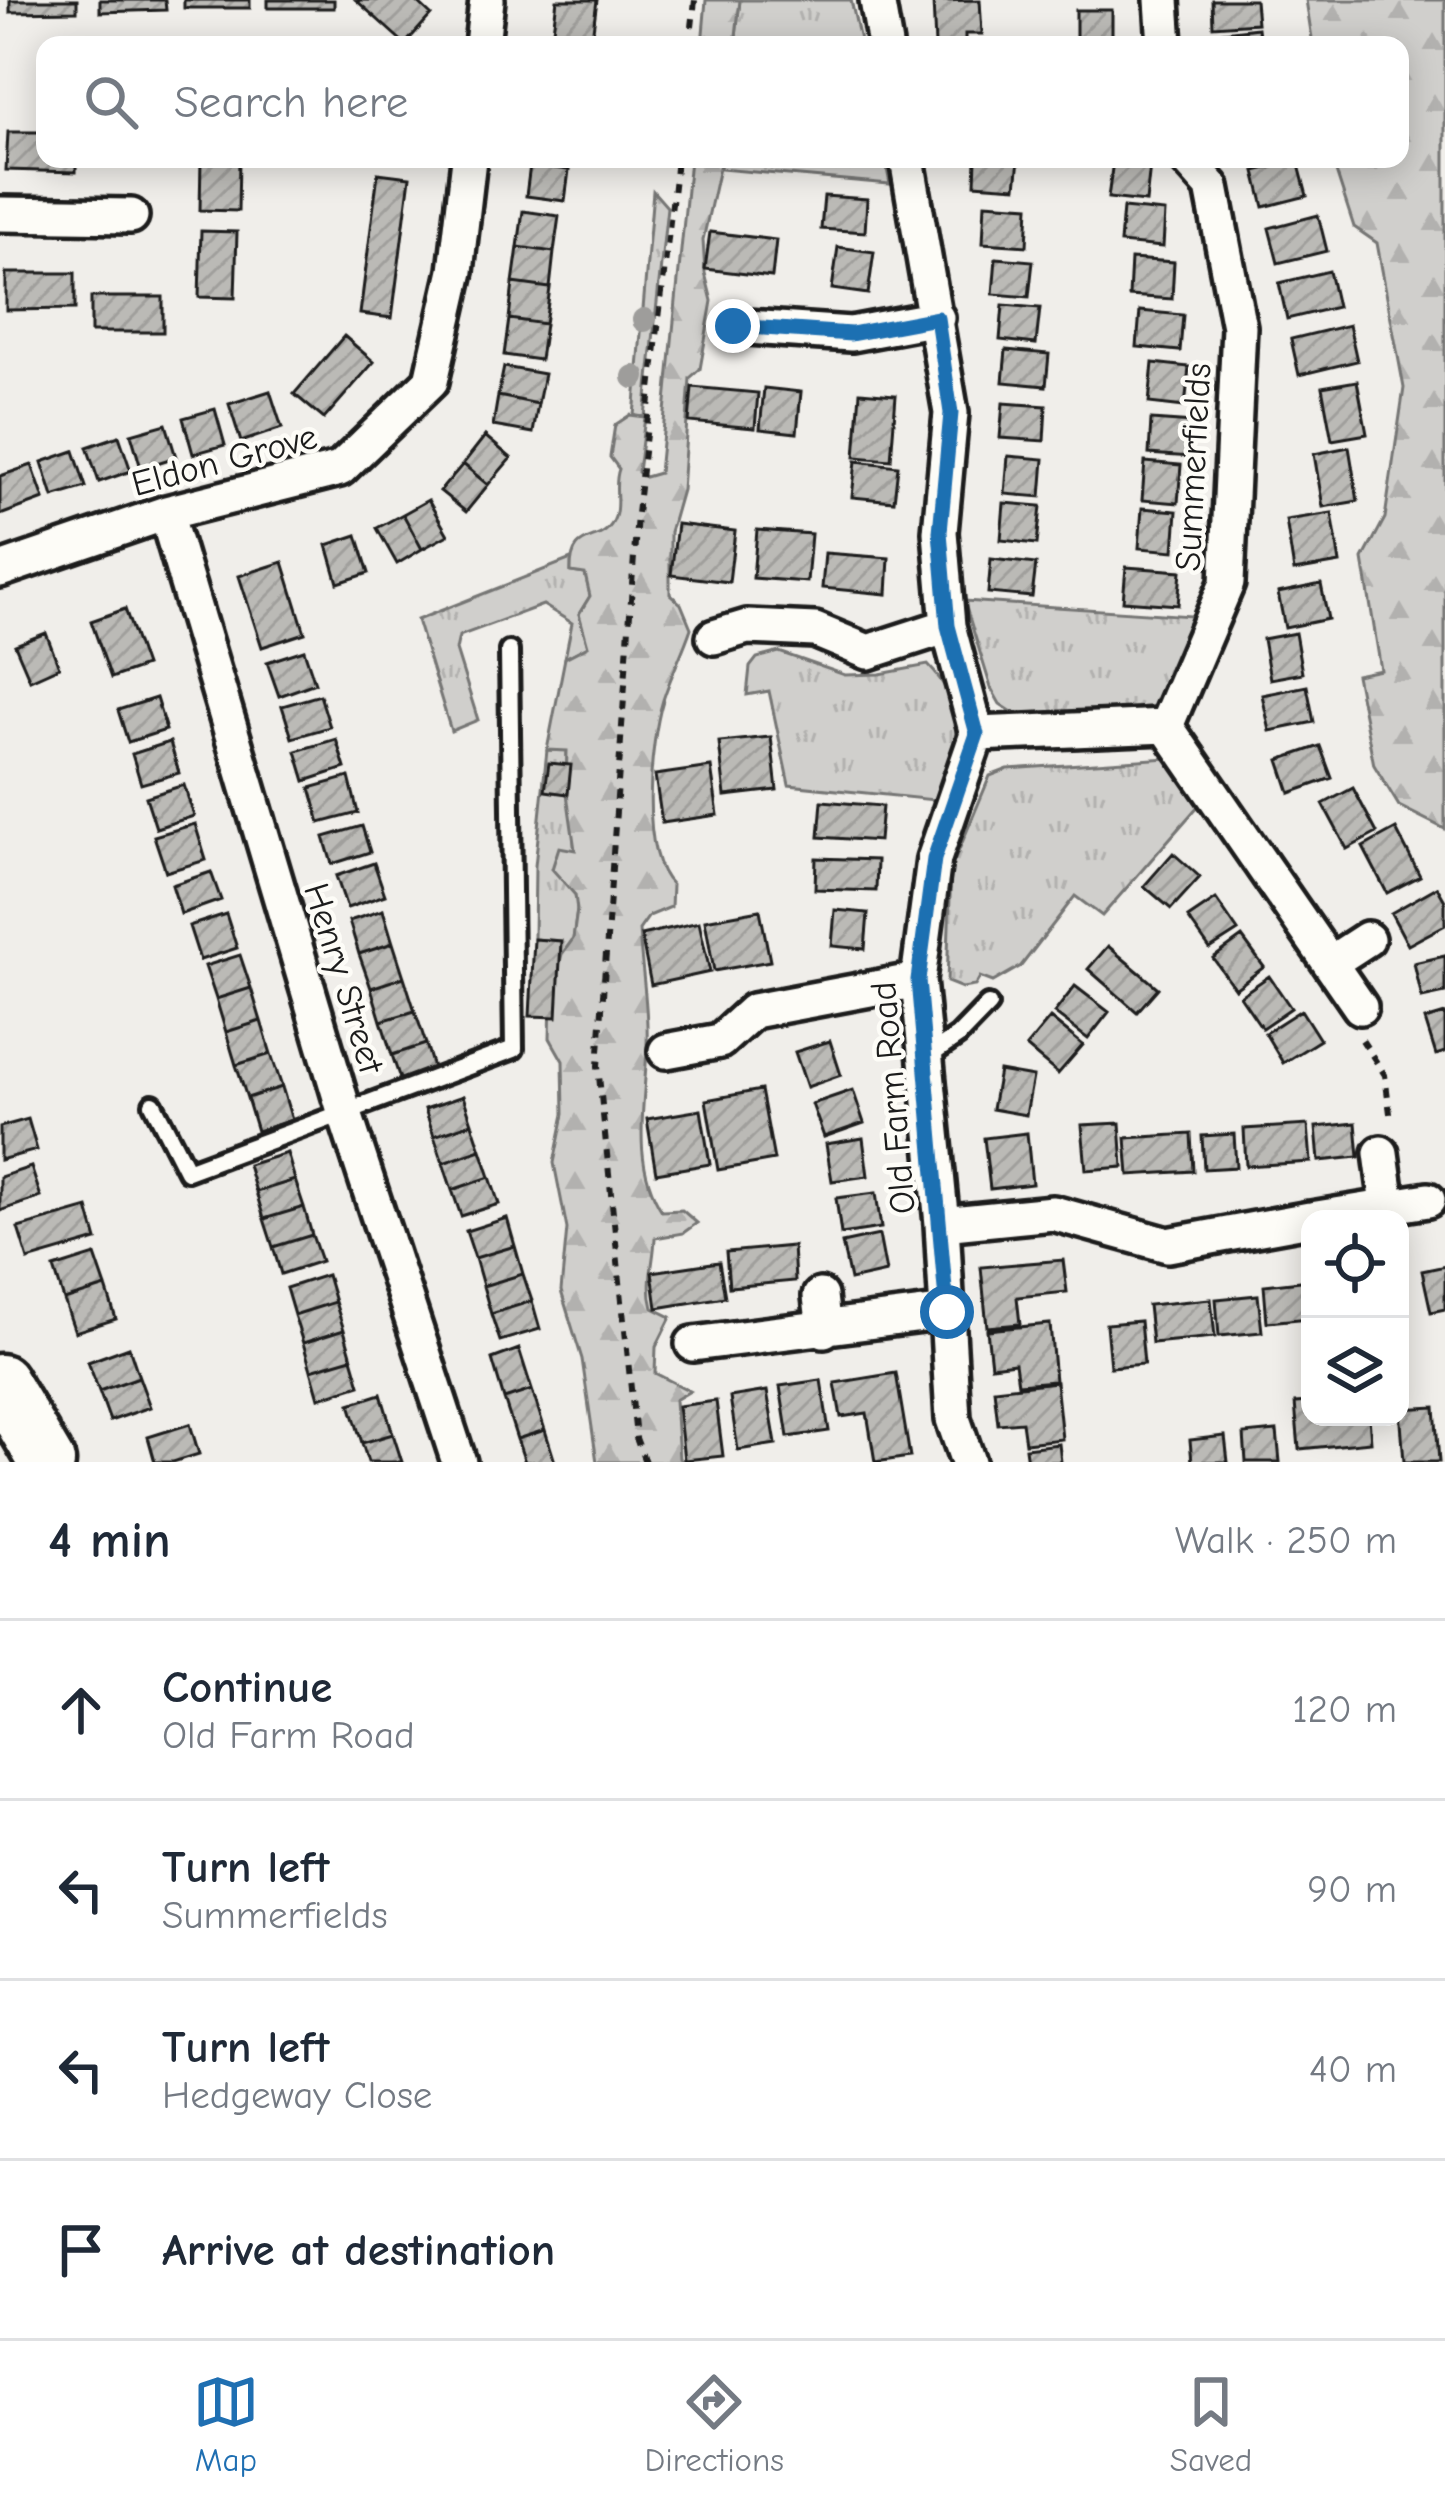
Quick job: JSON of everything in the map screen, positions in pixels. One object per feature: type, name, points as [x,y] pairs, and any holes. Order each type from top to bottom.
[{"type":"main road","points":[[0,1382],[47,1462]]},
{"type":"street","points":[[483,36],[488,0]]},
{"type":"street","points":[[877,0],[883,36]]},
{"type":"street","points":[[1162,0],[1164,36]]},
{"type":"street","name":"Eldon Grove","points":[[0,569],[166,513],[340,469],[430,381],[456,271],[468,168]]},
{"type":"street","points":[[909,168],[951,413],[940,532],[948,626],[977,734],[1166,726],[1360,1007]]},
{"type":"street","name":"Summerfields","points":[[1166,726],[1227,584],[1239,327],[1212,188],[1195,168]]},
{"type":"street","points":[[0,214],[131,216]]},
{"type":"street","points":[[733,326],[851,334],[937,318]]},
{"type":"street","name":"Henry Street","points":[[166,513],[345,1114],[459,1462]]},
{"type":"street","points":[[714,637],[747,627],[815,631],[868,652],[948,626]]},
{"type":"street","name":"Old Farm Road","points":[[968,1462],[953,1419],[942,1224],[918,980],[934,859],[977,734]]},
{"type":"street","points":[[1330,963],[1367,939]]},
{"type":"street","points":[[666,1051],[720,1041],[753,1012],[918,980]]},
{"type":"street","points":[[1381,1153],[1388,1205]]},
{"type":"street","points":[[1360,1210],[1428,1199]]},
{"type":"street","points":[[942,1224],[1053,1213],[1168,1245],[1301,1221]]},
{"type":"street","points":[[820,1296],[824,1330]]},
{"type":"street","points":[[693,1344],[947,1312]]},
{"type":"lane","points":[[153,1104],[187,1172],[514,1049],[509,651]]},
{"type":"lane","points":[[925,1058],[958,1036],[988,1005]]},
{"type":"path","points":[[691,36],[695,0]]},
{"type":"path","points":[[645,1462],[637,1438],[598,1066],[637,514],[676,168]]},
{"type":"path","points":[[1360,1007],[1346,1016],[1385,1075],[1396,1152],[1381,1153]]},
{"type":"green space","points":[[706,0],[740,0],[736,36],[703,36]]},
{"type":"green space","points":[[740,0],[851,0],[859,36],[736,36]]},
{"type":"green space","points":[[1306,0],[1445,0],[1445,829],[1399,806],[1374,765],[1356,675],[1381,670],[1363,559],[1385,518],[1404,388],[1377,243],[1354,227],[1335,168],[1409,168],[1409,36],[1312,36]]},
{"type":"green space","points":[[689,168],[719,168],[703,240],[712,301],[700,369],[690,378],[682,490],[670,532],[670,594],[681,604],[691,628],[663,700],[651,769],[651,824],[662,870],[672,885],[671,907],[649,916],[639,930],[647,1025],[642,1120],[645,1167],[662,1211],[682,1210],[697,1223],[683,1233],[655,1238],[651,1299],[653,1308],[671,1317],[656,1347],[655,1373],[690,1391],[675,1400],[683,1462],[597,1462],[582,1359],[561,1291],[567,1229],[554,1163],[564,1114],[563,1061],[550,1038],[551,998],[562,954],[573,939],[577,910],[575,895],[552,869],[559,847],[575,850],[566,787],[567,751],[547,750],[565,658],[588,646],[579,614],[590,596],[585,574],[571,572],[572,557],[582,542],[610,527],[615,517],[619,469],[610,457],[615,425],[630,415],[645,417],[638,472],[645,477],[659,473]]},
{"type":"green space","points":[[887,168],[890,184],[720,169]]},
{"type":"green space","points":[[653,191],[667,207],[645,417],[634,416]]},
{"type":"green space","points":[[571,559],[571,572],[585,574],[590,596],[579,614],[588,646],[565,658],[572,623],[543,605],[459,636],[456,650],[478,720],[451,731],[417,620]]},
{"type":"green space","points":[[964,601],[1193,616],[1157,706],[1023,719],[1000,704],[991,688]]},
{"type":"green space","points":[[779,652],[845,675],[928,665],[950,698],[956,731],[934,800],[789,785],[769,691],[747,695],[750,667],[757,658]]},
{"type":"green space","points":[[547,750],[567,750],[566,787],[573,819],[577,910],[573,939],[560,962],[560,941],[534,939],[535,866]]},
{"type":"green space","points":[[1168,758],[1199,805],[1102,916],[1075,896],[1021,966],[993,982],[980,977],[975,986],[962,988],[947,982],[951,869],[990,776],[1008,769]]},
{"type":"building","points":[[10,0],[77,0],[77,11],[10,12]]},
{"type":"building","points":[[100,0],[165,0],[166,10],[100,12]]},
{"type":"building","points":[[184,0],[250,0],[250,8],[184,8]]},
{"type":"building","points":[[268,0],[334,0],[334,8],[268,8]]},
{"type":"building","points":[[356,0],[415,0],[431,15],[412,36],[396,36]]},
{"type":"building","points":[[557,0],[597,0],[592,36],[552,36]]},
{"type":"building","points":[[980,0],[982,34],[935,36],[933,1]]},
{"type":"building","points":[[1212,0],[1255,0],[1257,23],[1213,26]]},
{"type":"building","points":[[1076,10],[1112,10],[1112,36],[1076,36]]},
{"type":"building","points":[[1258,28],[1259,36],[1223,36],[1223,32]]},
{"type":"building","points":[[8,132],[36,132],[36,168],[76,168],[76,172],[6,170]]},
{"type":"building","points":[[201,168],[239,168],[238,211],[200,210]]},
{"type":"building","points":[[530,168],[569,170],[565,201],[526,196]]},
{"type":"building","points":[[976,168],[1018,168],[1016,187],[975,184]]},
{"type":"building","points":[[1112,168],[1150,168],[1146,202],[1108,198]]},
{"type":"building","points":[[1300,168],[1307,196],[1264,207],[1255,171]]},
{"type":"building","points":[[378,173],[410,177],[392,318],[360,314]]},
{"type":"building","points":[[824,196],[867,199],[865,232],[821,229]]},
{"type":"building","points":[[985,203],[1029,206],[1027,246],[983,243]]},
{"type":"building","points":[[1123,208],[1165,212],[1163,247],[1120,243]]},
{"type":"building","points":[[523,211],[559,216],[554,252],[518,247]]},
{"type":"building","points":[[1318,215],[1327,251],[1278,263],[1269,228]]},
{"type":"building","points":[[201,231],[237,232],[235,298],[199,297]]},
{"type":"building","points":[[710,232],[776,240],[772,277],[705,269]]},
{"type":"building","points":[[518,247],[554,252],[550,288],[513,283]]},
{"type":"building","points":[[838,247],[874,252],[868,294],[832,289]]},
{"type":"building","points":[[996,258],[1033,261],[1029,297],[993,294]]},
{"type":"building","points":[[1131,259],[1174,262],[1172,299],[1129,296]]},
{"type":"building","points":[[1329,271],[1337,307],[1287,319],[1279,283]]},
{"type":"building","points":[[6,273],[75,273],[75,309],[6,310]]},
{"type":"building","points":[[513,283],[550,288],[545,324],[509,319]]},
{"type":"building","points":[[91,297],[163,297],[163,332],[91,332]]},
{"type":"building","points":[[1003,305],[1040,308],[1036,344],[1000,340]]},
{"type":"building","points":[[1140,311],[1183,315],[1180,351],[1137,347]]},
{"type":"building","points":[[509,319],[545,324],[540,360],[504,355]]},
{"type":"building","points":[[1349,325],[1357,361],[1299,375],[1291,339]]},
{"type":"building","points":[[344,336],[374,362],[324,419],[294,394]]},
{"type":"building","points":[[1006,350],[1049,354],[1046,386],[1003,382]]},
{"type":"building","points":[[1153,363],[1189,367],[1185,407],[1149,403]]},
{"type":"building","points":[[504,367],[544,374],[538,404],[498,396]]},
{"type":"building","points":[[1357,381],[1367,434],[1332,440],[1322,387]]},
{"type":"building","points":[[692,387],[758,393],[755,428],[689,422]]},
{"type":"building","points":[[764,388],[801,392],[797,433],[760,429]]},
{"type":"building","points":[[270,391],[282,428],[241,442],[229,404]]},
{"type":"building","points":[[860,392],[896,395],[891,460],[855,457]]},
{"type":"building","points":[[498,396],[538,404],[533,433],[493,426]]},
{"type":"building","points":[[1003,403],[1046,406],[1044,441],[1000,438]]},
{"type":"building","points":[[215,409],[225,445],[193,454],[183,418]]},
{"type":"building","points":[[1151,420],[1193,423],[1191,457],[1149,454]]},
{"type":"building","points":[[166,424],[176,457],[141,468],[131,434]]},
{"type":"building","points":[[119,436],[131,471],[99,482],[87,447]]},
{"type":"building","points":[[485,436],[511,458],[488,485],[463,464]]},
{"type":"building","points":[[1349,447],[1358,501],[1323,507],[1314,454]]},
{"type":"building","points":[[74,451],[86,487],[53,497],[42,462]]},
{"type":"building","points":[[1008,456],[1044,459],[1041,497],[1005,494]]},
{"type":"building","points":[[856,461],[898,466],[894,501],[852,497]]},
{"type":"building","points":[[1145,462],[1181,465],[1178,503],[1142,500]]},
{"type":"building","points":[[463,464],[488,485],[466,512],[440,491]]},
{"type":"building","points":[[32,465],[44,499],[0,515],[0,476]]},
{"type":"building","points":[[428,500],[448,535],[422,549],[403,514]]},
{"type":"building","points":[[1004,503],[1041,506],[1037,544],[1001,540]]},
{"type":"building","points":[[1142,508],[1177,511],[1174,551],[1139,548]]},
{"type":"building","points":[[1332,513],[1340,563],[1294,571],[1286,520]]},
{"type":"building","points":[[403,514],[422,549],[397,564],[377,528]]},
{"type":"building","points":[[677,524],[735,531],[729,582],[671,575]]},
{"type":"building","points":[[757,530],[811,534],[807,582],[753,578]]},
{"type":"building","points":[[357,535],[369,573],[338,583],[327,545]]},
{"type":"building","points":[[825,553],[889,558],[887,594],[822,588]]},
{"type":"building","points":[[991,559],[1036,564],[1032,597],[988,593]]},
{"type":"building","points":[[283,562],[305,633],[262,647],[239,576]]},
{"type":"building","points":[[1126,567],[1181,571],[1178,605],[1123,601]]},
{"type":"building","points":[[1321,584],[1328,619],[1285,628],[1278,593]]},
{"type":"building","points":[[125,609],[145,666],[111,678],[91,621]]},
{"type":"building","points":[[46,633],[59,667],[30,680],[15,645]]},
{"type":"building","points":[[1295,633],[1302,673],[1270,679],[1263,639]]},
{"type":"building","points":[[304,650],[315,683],[279,696],[267,662]]},
{"type":"building","points":[[1307,686],[1314,722],[1270,731],[1262,695]]},
{"type":"building","points":[[320,695],[330,727],[292,738],[282,706]]},
{"type":"building","points":[[156,698],[166,730],[128,742],[118,710]]},
{"type":"building","points":[[771,737],[777,790],[725,796],[719,742]]},
{"type":"building","points":[[336,739],[345,768],[305,781],[296,751]]},
{"type":"building","points":[[170,742],[179,773],[141,784],[132,754]]},
{"type":"building","points":[[1320,746],[1332,778],[1290,793],[1279,760]]},
{"type":"building","points":[[549,763],[571,765],[568,794],[545,791]]},
{"type":"building","points":[[711,767],[718,815],[662,823],[655,775]]},
{"type":"building","points":[[349,777],[358,813],[320,823],[310,788]]},
{"type":"building","points":[[184,785],[194,816],[156,828],[146,797]]},
{"type":"building","points":[[1353,788],[1377,833],[1347,849],[1323,804]]},
{"type":"building","points":[[822,801],[882,806],[879,841],[819,837]]},
{"type":"building","points":[[195,824],[206,860],[166,872],[154,836]]},
{"type":"building","points":[[362,826],[370,852],[332,864],[324,837]]},
{"type":"building","points":[[1396,829],[1420,876],[1387,893],[1363,847]]},
{"type":"building","points":[[1173,853],[1200,877],[1171,909],[1144,886]]},
{"type":"building","points":[[816,858],[877,860],[876,891],[815,889]]},
{"type":"building","points":[[374,863],[385,895],[347,908],[336,876]]},
{"type":"building","points":[[211,872],[221,900],[181,914],[172,885]]},
{"type":"building","points":[[1437,887],[1445,901],[1445,925],[1408,945],[1391,913]]},
{"type":"building","points":[[1216,899],[1238,931],[1210,949],[1188,918]]},
{"type":"building","points":[[383,910],[393,943],[359,954],[349,921]]},
{"type":"building","points":[[760,910],[770,961],[714,971],[705,920]]},
{"type":"building","points":[[835,910],[868,913],[865,949],[832,946]]},
{"type":"building","points":[[226,914],[237,948],[200,960],[189,926]]},
{"type":"building","points":[[699,922],[710,972],[651,985],[641,935]]},
{"type":"building","points":[[1242,937],[1264,967],[1235,989],[1213,958]]},
{"type":"building","points":[[534,939],[561,941],[557,1017],[530,1016]]},
{"type":"building","points":[[393,943],[404,977],[371,988],[359,954]]},
{"type":"building","points":[[1108,946],[1158,988],[1137,1012],[1088,969]]},
{"type":"building","points":[[240,955],[251,988],[216,999],[205,966]]},
{"type":"building","points":[[1445,956],[1445,993],[1422,998],[1414,963]]},
{"type":"building","points":[[1269,976],[1291,1008],[1262,1028],[1240,996]]},
{"type":"building","points":[[404,977],[415,1011],[381,1021],[371,988]]},
{"type":"building","points":[[1075,986],[1109,1012],[1088,1039],[1054,1013]]},
{"type":"building","points":[[251,988],[261,1021],[226,1032],[216,999]]},
{"type":"building","points":[[1301,1010],[1320,1040],[1283,1063],[1265,1033]]},
{"type":"building","points":[[415,1011],[426,1044],[392,1055],[381,1021]]},
{"type":"building","points":[[1445,1014],[1445,1052],[1436,1055],[1425,1020]]},
{"type":"building","points":[[1050,1018],[1083,1045],[1058,1074],[1026,1047]]},
{"type":"building","points":[[261,1021],[271,1054],[236,1065],[226,1032]]},
{"type":"building","points":[[830,1041],[841,1075],[807,1087],[795,1052]]},
{"type":"building","points":[[426,1044],[436,1078],[403,1088],[392,1055]]},
{"type":"building","points":[[271,1054],[282,1087],[247,1098],[236,1065]]},
{"type":"building","points":[[999,1071],[1033,1077],[1026,1115],[992,1109]]},
{"type":"building","points":[[282,1087],[292,1120],[257,1131],[247,1098]]},
{"type":"building","points":[[761,1090],[774,1160],[718,1170],[706,1100]]},
{"type":"building","points":[[853,1090],[864,1123],[824,1137],[812,1104]]},
{"type":"building","points":[[463,1096],[472,1123],[434,1136],[425,1109]]},
{"type":"building","points":[[701,1110],[710,1164],[656,1173],[647,1119]]},
{"type":"building","points":[[28,1119],[37,1150],[0,1160],[0,1127]]},
{"type":"building","points":[[472,1123],[481,1150],[443,1163],[434,1136]]},
{"type":"building","points":[[1120,1123],[1123,1167],[1086,1170],[1082,1125]]},
{"type":"building","points":[[1356,1123],[1359,1157],[1319,1161],[1316,1127]]},
{"type":"building","points":[[1308,1125],[1311,1162],[1246,1166],[1244,1129]]},
{"type":"building","points":[[1027,1133],[1032,1184],[990,1189],[984,1138]]},
{"type":"building","points":[[1191,1134],[1193,1171],[1129,1175],[1126,1138]]},
{"type":"building","points":[[1234,1134],[1236,1167],[1204,1169],[1202,1136]]},
{"type":"building","points":[[863,1138],[868,1176],[832,1181],[826,1144]]},
{"type":"building","points":[[481,1150],[490,1177],[452,1190],[443,1163]]},
{"type":"building","points":[[287,1153],[295,1180],[256,1192],[248,1165]]},
{"type":"building","points":[[31,1167],[41,1197],[0,1211],[0,1177]]},
{"type":"building","points":[[490,1177],[499,1204],[461,1216],[452,1190]]},
{"type":"building","points":[[295,1180],[304,1207],[264,1219],[256,1192]]},
{"type":"building","points":[[876,1193],[881,1228],[841,1234],[836,1198]]},
{"type":"building","points":[[304,1207],[312,1235],[273,1247],[264,1219]]},
{"type":"building","points":[[88,1208],[97,1240],[28,1260],[18,1228]]},
{"type":"building","points":[[507,1218],[515,1246],[475,1258],[466,1231]]},
{"type":"building","points":[[312,1235],[321,1261],[281,1274],[273,1247]]},
{"type":"building","points":[[879,1235],[886,1272],[850,1280],[842,1243]]},
{"type":"building","points":[[515,1246],[523,1274],[483,1286],[475,1258]]},
{"type":"building","points":[[793,1246],[795,1281],[729,1287],[726,1252]]},
{"type":"building","points":[[95,1255],[106,1287],[64,1300],[54,1268]]},
{"type":"building","points":[[1063,1260],[1067,1292],[1017,1297],[1020,1324],[987,1327],[981,1267]]},
{"type":"building","points":[[719,1262],[725,1297],[657,1308],[652,1272]]},
{"type":"building","points":[[1445,1266],[1445,1309],[1431,1312],[1422,1271]]},
{"type":"building","points":[[523,1274],[532,1301],[491,1314],[483,1286]]},
{"type":"building","points":[[327,1275],[335,1302],[294,1315],[286,1288]]},
{"type":"building","points":[[1301,1281],[1301,1319],[1267,1322],[1264,1285]]},
{"type":"building","points":[[106,1287],[116,1319],[75,1332],[64,1300]]},
{"type":"building","points":[[1258,1295],[1262,1332],[1219,1336],[1216,1299]]},
{"type":"building","points":[[1211,1299],[1215,1337],[1152,1343],[1148,1305]]},
{"type":"building","points":[[532,1301],[540,1329],[500,1341],[491,1314]]},
{"type":"building","points":[[335,1302],[344,1330],[303,1343],[294,1315]]},
{"type":"building","points":[[1140,1321],[1144,1364],[1110,1367],[1106,1324]]},
{"type":"building","points":[[1050,1324],[1055,1381],[1018,1384],[1015,1363],[991,1366],[987,1330]]},
{"type":"building","points":[[344,1330],[352,1358],[311,1370],[303,1343]]},
{"type":"building","points":[[129,1347],[139,1377],[99,1391],[88,1362]]},
{"type":"building","points":[[519,1349],[532,1390],[504,1399],[492,1359]]},
{"type":"building","points":[[352,1358],[360,1385],[319,1398],[311,1370]]},
{"type":"building","points":[[896,1373],[910,1457],[875,1462],[867,1413],[841,1417],[835,1383]]},
{"type":"building","points":[[139,1377],[150,1407],[110,1421],[99,1391]]},
{"type":"building","points":[[821,1380],[829,1431],[788,1437],[780,1386]]},
{"type":"building","points":[[1056,1382],[1062,1439],[1025,1443],[1022,1422],[998,1424],[994,1389]]},
{"type":"building","points":[[532,1390],[545,1430],[517,1439],[504,1399]]},
{"type":"building","points":[[767,1391],[776,1444],[738,1450],[730,1397]]},
{"type":"building","points":[[381,1394],[393,1434],[362,1443],[350,1404]]},
{"type":"building","points":[[716,1401],[723,1456],[684,1460],[678,1406]]},
{"type":"building","points":[[1295,1403],[1301,1403],[1301,1426],[1370,1426],[1371,1442],[1299,1449]]},
{"type":"building","points":[[1435,1407],[1439,1462],[1404,1462],[1401,1426],[1409,1426],[1409,1408]]},
{"type":"building","points":[[190,1424],[199,1454],[155,1462],[148,1437]]},
{"type":"building","points":[[545,1430],[555,1462],[525,1462],[517,1439]]},
{"type":"building","points":[[1277,1431],[1280,1462],[1246,1462],[1244,1434]]},
{"type":"building","points":[[393,1434],[402,1462],[368,1462],[362,1443]]},
{"type":"building","points":[[1225,1436],[1228,1462],[1192,1462],[1190,1440]]},
{"type":"building","points":[[1059,1444],[1061,1462],[1027,1462],[1025,1448]]},
{"type":"route","points":[[733,326],[851,334],[937,318],[951,413],[940,532],[948,626],[977,734],[934,859],[918,980],[947,1312]]}]
